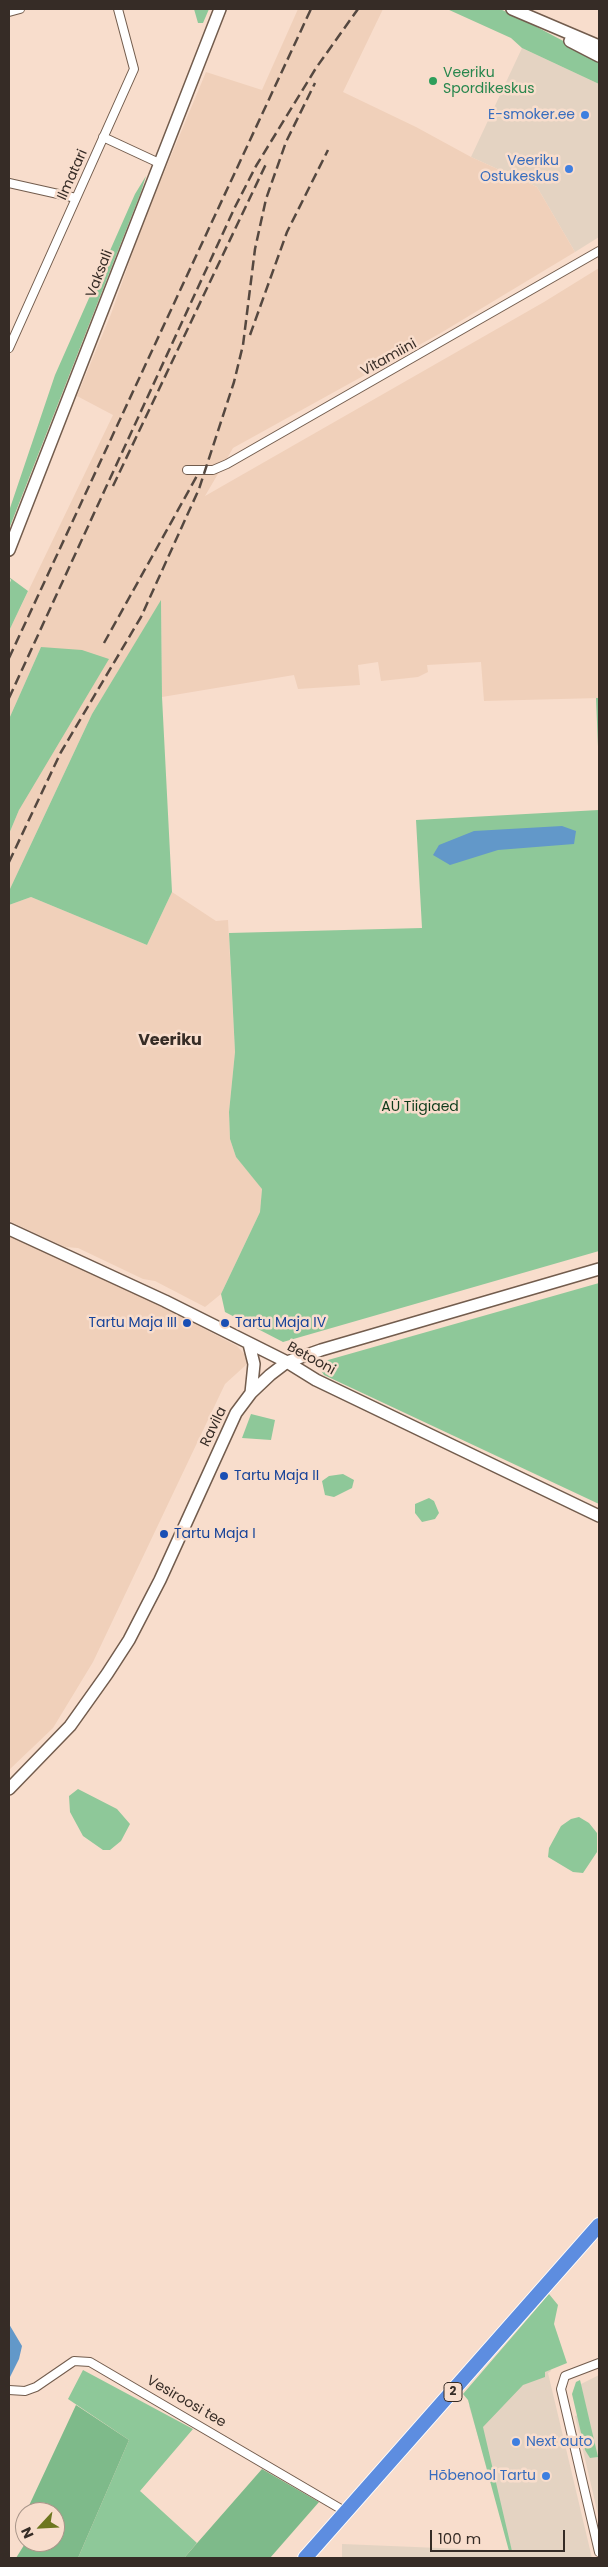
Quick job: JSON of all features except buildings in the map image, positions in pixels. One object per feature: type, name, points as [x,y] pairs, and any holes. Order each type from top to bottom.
[{"type":"highway","name":"2","points":[[305,2558],[599,2225]]},
{"type":"street","points":[[9,12],[20,9]]},
{"type":"street","name":"Ilmatari","points":[[9,348],[134,69],[118,9]]},
{"type":"street","name":"Vaksali","points":[[9,550],[220,9]]},
{"type":"street","points":[[512,9],[599,46]]},
{"type":"street","points":[[539,21],[599,56]]},
{"type":"street","points":[[103,137],[159,163]]},
{"type":"street","points":[[9,183],[76,198]]},
{"type":"street","name":"Vitamiini","points":[[187,470],[213,470],[227,464],[599,251]]},
{"type":"street","name":"Betooni","points":[[9,1229],[149,1293],[287,1362],[316,1380],[599,1516]]},
{"type":"street","name":"Ravila","points":[[9,1788],[70,1726],[129,1640],[166,1567],[236,1413],[251,1393],[287,1362],[599,1269]]},
{"type":"street","points":[[249,1344],[254,1364],[251,1393]]},
{"type":"street","name":"Vesiroosi tee","points":[[9,2390],[25,2391],[36,2387],[74,2360],[90,2362],[346,2512]]},
{"type":"street","points":[[599,2362],[565,2376],[560,2389],[599,2552]]},
{"type":"shaded area","points":[[298,9],[383,9],[343,92],[416,127],[471,157],[537,187],[575,252],[439,334],[233,448],[205,496],[544,302],[599,268],[599,698],[484,701],[481,662],[427,665],[428,672],[418,677],[381,681],[378,662],[358,665],[360,685],[298,689],[294,675],[162,697],[161,601],[92,714],[9,891],[9,834],[19,810],[41,647],[9,719],[9,631],[113,415],[77,396],[111,314],[143,223],[206,72],[262,90]]},
{"type":"shaded area","points":[[522,48],[599,84],[599,237],[575,252],[537,187],[471,157]]},
{"type":"shaded area","points":[[172,892],[216,921],[228,920],[235,1052],[229,1112],[230,1139],[236,1157],[262,1188],[260,1212],[221,1294],[205,1307],[155,1281],[143,1279],[78,1248],[65,1247],[9,1221],[9,905],[31,897],[147,945]]},
{"type":"shaded area","points":[[9,1234],[116,1283],[237,1346],[248,1358],[247,1364],[225,1384],[93,1662],[53,1728],[9,1770]]},
{"type":"shaded area","points":[[539,2321],[551,2371],[548,2373],[592,2558],[342,2558],[342,2544],[512,2551],[469,2406]]},
{"type":"shaded area","points":[[599,2375],[599,2519],[575,2416],[581,2414],[581,2384]]},
{"type":"green space","points":[[194,9],[209,9],[203,23],[198,23]]},
{"type":"green space","points":[[447,9],[500,9],[520,18],[599,60],[599,84],[522,48],[511,38]]},
{"type":"green space","points":[[146,176],[9,529],[9,511],[55,375],[135,194]]},
{"type":"green space","points":[[9,577],[28,591],[9,631],[9,585],[11,580]]},
{"type":"green space","points":[[161,600],[162,697],[172,892],[147,945],[31,897],[9,905],[9,891],[92,714]]},
{"type":"green space","points":[[41,647],[82,650],[109,659],[19,810],[9,834],[9,719]]},
{"type":"green space","points":[[596,698],[599,698],[599,771]]},
{"type":"green space","name":"AÜ Tiigiaed","points":[[599,810],[599,1251],[283,1342],[225,1312],[221,1294],[260,1212],[262,1189],[236,1157],[230,1139],[229,1112],[235,1052],[229,933],[422,928],[416,820]]},
{"type":"green space","points":[[599,1283],[599,1504],[324,1375],[318,1366],[321,1362]]},
{"type":"green space","points":[[251,1414],[275,1420],[271,1440],[242,1438]]},
{"type":"green space","points":[[343,1474],[354,1480],[352,1488],[334,1497],[325,1495],[322,1481],[329,1476]]},
{"type":"green space","points":[[429,1498],[434,1501],[439,1513],[435,1519],[422,1522],[415,1513],[415,1504]]},
{"type":"green space","points":[[78,1789],[117,1809],[130,1824],[121,1841],[110,1850],[103,1850],[83,1836],[70,1812],[69,1796]]},
{"type":"green space","points":[[579,1817],[589,1823],[597,1833],[597,1852],[583,1873],[573,1872],[548,1857],[549,1848],[561,1826],[571,1819]]},
{"type":"green space","points":[[549,2294],[558,2305],[554,2324],[567,2363],[545,2372],[545,2377],[523,2385],[483,2427],[512,2551],[509,2551],[468,2400],[463,2394]]},
{"type":"green space","points":[[83,2370],[193,2429],[140,2491],[197,2543],[184,2558],[78,2558],[129,2440],[68,2399]]},
{"type":"green space","points":[[580,2380],[598,2457],[590,2458],[585,2450],[572,2394],[576,2382]]},
{"type":"green space","points":[[76,2405],[129,2440],[78,2558],[16,2558],[20,2552],[65,2552],[65,2502],[31,2502]]},
{"type":"green space","points":[[262,2469],[319,2502],[270,2558],[184,2558]]},
{"type":"water","points":[[562,826],[576,831],[574,844],[498,850],[450,865],[433,855],[439,845],[474,831]]},
{"type":"water","points":[[9,2324],[22,2346],[19,2359],[9,2379]]},
{"type":"railway","points":[[9,658],[311,9]]},
{"type":"railway","points":[[9,698],[235,207],[256,166],[316,68],[358,9]]},
{"type":"railway","points":[[9,862],[61,752],[141,617],[199,489],[234,382],[243,345],[255,249],[266,199],[286,142],[315,83]]},
{"type":"railway","points":[[250,335],[287,232],[328,150]]},
{"type":"railway","points":[[113,486],[266,164]]},
{"type":"railway","points":[[104,643],[198,474]]},
{"type":"place","name":"Veeriku Spordikeskus","points":[[433,81]]},
{"type":"place","name":"E-smoker.ee","points":[[585,115]]},
{"type":"place","name":"Veeriku Ostukeskus","points":[[569,169]]},
{"type":"place","name":"Tartu Maja III","points":[[187,1323]]},
{"type":"place","name":"Tartu Maja IV","points":[[225,1323]]},
{"type":"place","name":"Tartu Maja II","points":[[224,1476]]},
{"type":"place","name":"Tartu Maja I","points":[[164,1534]]},
{"type":"place","name":"Next auto","points":[[516,2442]]},
{"type":"place","name":"Hõbenool Tartu","points":[[546,2476]]},
{"type":"district","name":"Veeriku","points":[[170,1041]]}]
